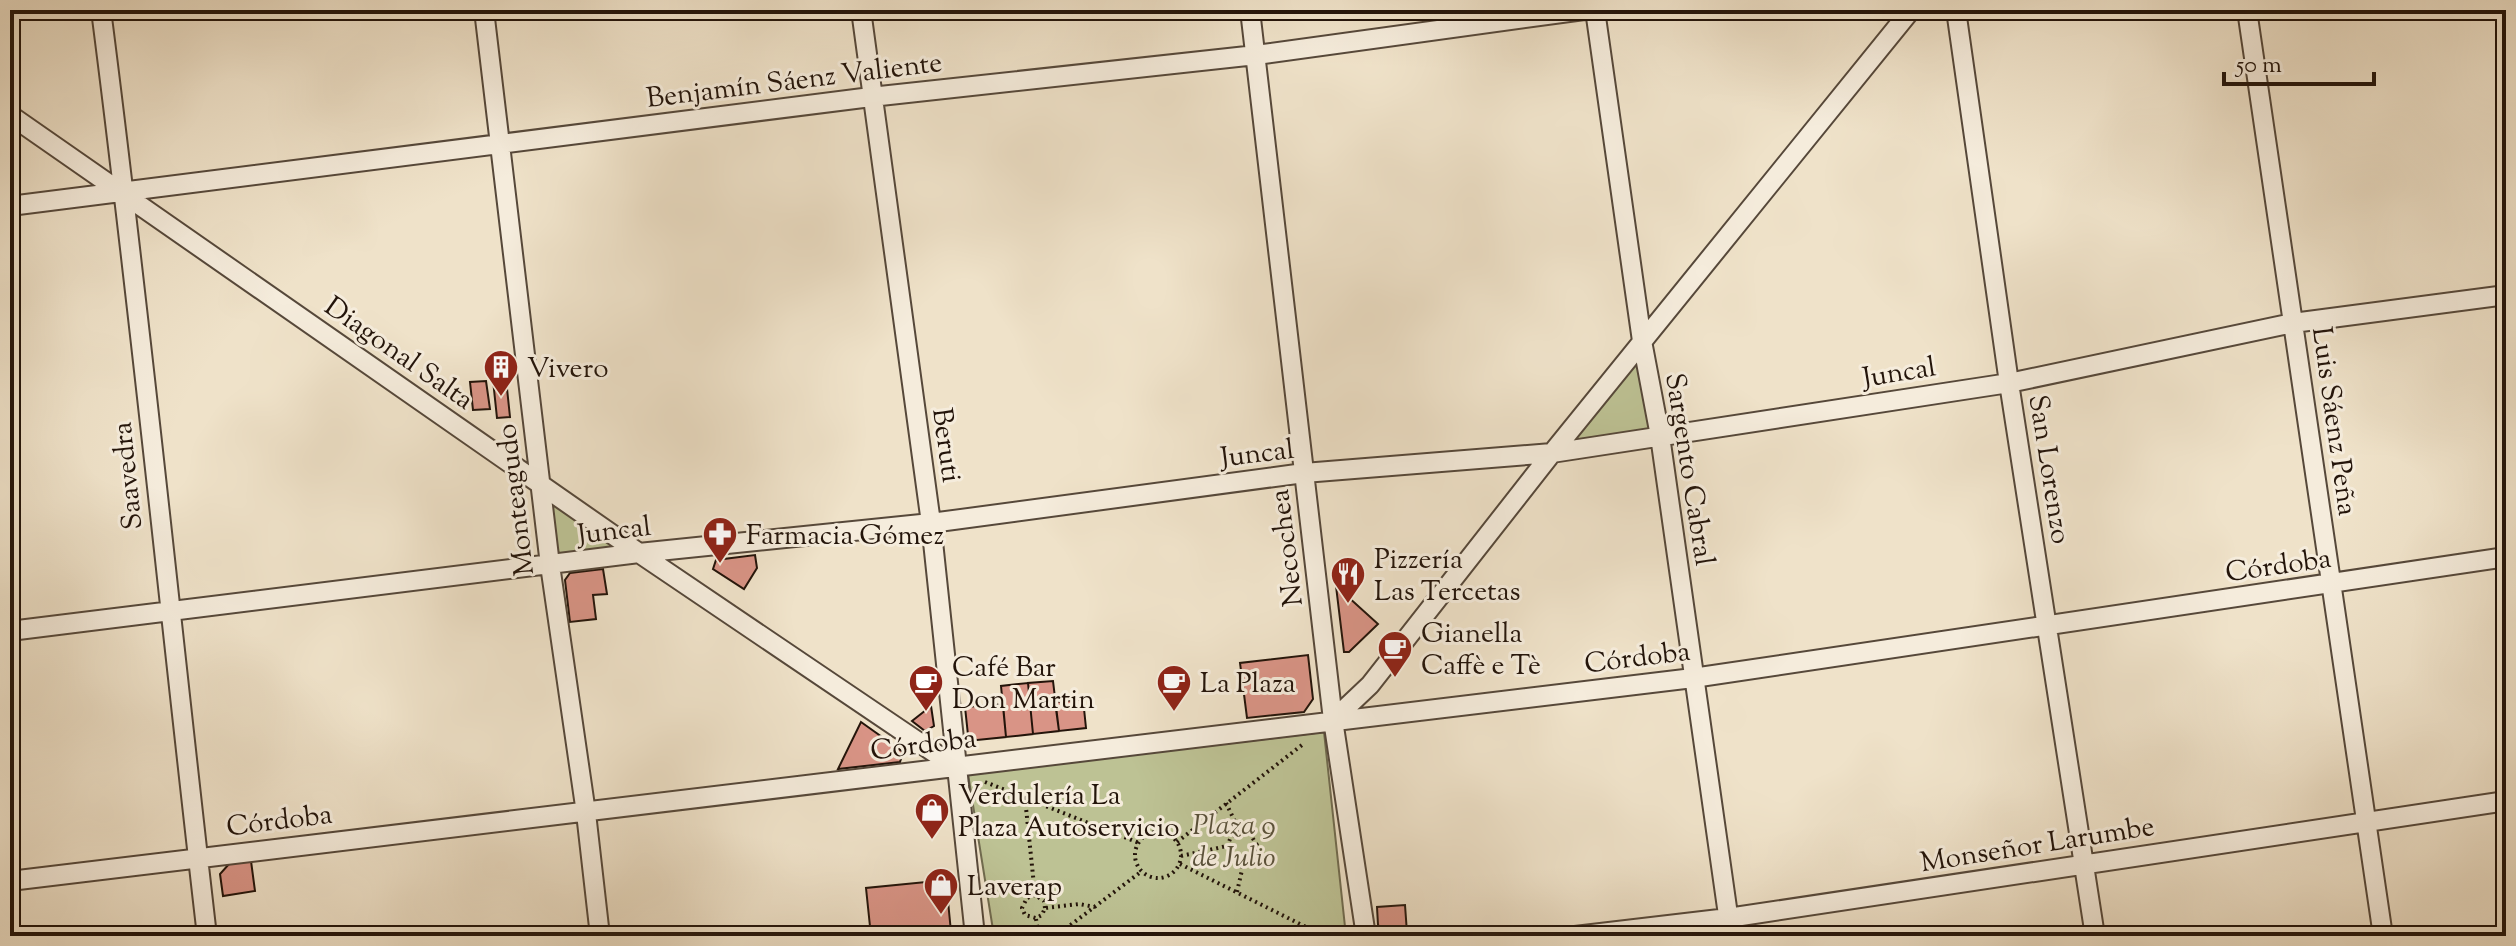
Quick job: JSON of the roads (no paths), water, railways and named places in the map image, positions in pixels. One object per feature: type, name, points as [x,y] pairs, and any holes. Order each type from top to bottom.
[{"type":"street","name":"Saavedra","points":[[101,10],[125,193],[207,936]]},
{"type":"street","name":"Monteagudo","points":[[484,10],[550,565],[586,813],[600,936]]},
{"type":"street","name":"Beruti","points":[[861,10],[931,523],[975,936]]},
{"type":"street","name":"Necochea","points":[[1250,10],[1333,720],[1365,932]]},
{"type":"street","name":"Benjamín Sáenz Valiente","points":[[10,206],[871,97],[1256,55],[1584,10]]},
{"type":"street","name":"Sargento Cabral","points":[[1595,10],[1730,927]]},
{"type":"street","points":[[1333,720],[1370,685],[1552,453],[1911,10]]},
{"type":"street","name":"San Lorenzo","points":[[1956,10],[2009,383],[2095,936]]},
{"type":"street","name":"Luis Sáenz Peña","points":[[2247,10],[2383,936]]},
{"type":"street","name":"Diagonal Salta","points":[[10,115],[958,775]]},
{"type":"street","name":"Juncal","points":[[10,631],[639,553],[931,523],[1304,473],[1552,453],[2009,383],[2293,323],[2506,295]]},
{"type":"street","name":"Córdoba","points":[[10,881],[586,813],[958,775],[1333,720],[1693,678],[2506,557]]},
{"type":"street","name":"Monseñor Larumbe","points":[[1575,936],[1730,927],[2086,863],[2506,801]]},
{"type":"place","name":"Vivero","points":[[501,398]]},
{"type":"place","name":"Farmacia Gómez","points":[[720,565]]},
{"type":"place","name":"Pizzería Las Tercetas","points":[[1348,605]]},
{"type":"place","name":"Gianella Caffè e Tè","points":[[1395,679]]},
{"type":"place","name":"Café Bar Don Martin","points":[[926,713]]},
{"type":"place","name":"La Plaza","points":[[1174,713]]},
{"type":"place","name":"Verdulería La Plaza Autoservicio","points":[[932,841]]},
{"type":"place","name":"Laverap","points":[[941,916]]},
{"type":"park label","name":"Plaza 9 de Julio","points":[[1234,840]]}]
